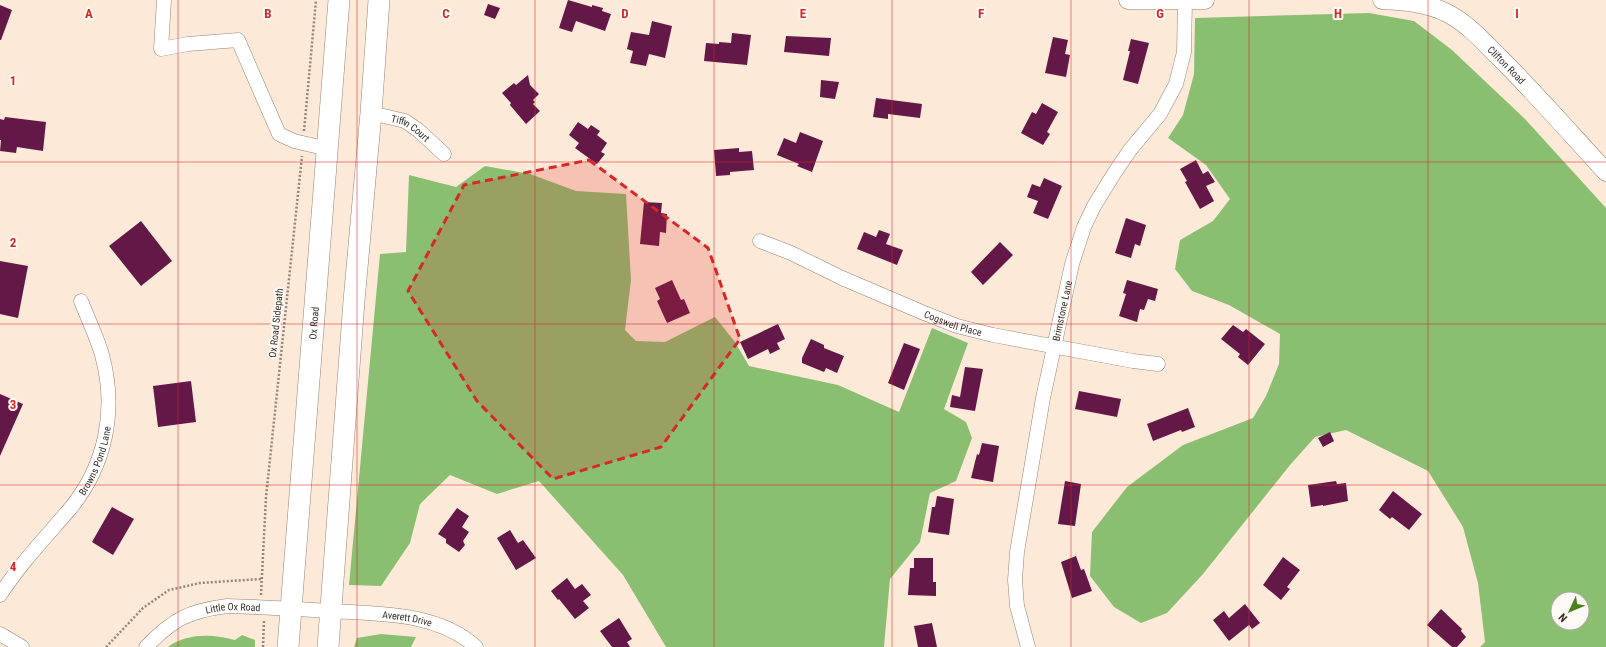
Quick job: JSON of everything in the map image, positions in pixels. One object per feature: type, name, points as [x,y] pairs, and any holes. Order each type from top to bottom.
[{"type":"highway","name":"Ox Road","points":[[288,647],[339,0]]},
{"type":"highway","points":[[328,647],[354,301],[371,112],[379,0]]},
{"type":"main road","points":[[1128,0],[1205,0]]},
{"type":"main road","name":"Clifton Road","points":[[1382,0],[1428,6],[1448,13],[1466,26],[1517,75],[1604,164]]},
{"type":"street","points":[[164,0],[161,49],[188,44],[238,40],[279,134],[294,142],[328,149]]},
{"type":"street","name":"Brimstone Lane","points":[[1028,647],[1017,606],[1015,580],[1017,552],[1054,346],[1072,264],[1084,227],[1094,206],[1130,150],[1160,114],[1176,84],[1184,52],[1185,1]]},
{"type":"street","name":"Tiffin Court","points":[[371,112],[404,121],[418,130],[444,154]]},
{"type":"street","name":"Cogswell Place","points":[[760,241],[911,308],[957,326],[993,335],[1133,361],[1158,364]]},
{"type":"street","name":"Browns Pond Lane","points":[[0,595],[19,566],[70,509],[80,495],[102,450],[109,415],[107,381],[102,354],[81,301]]},
{"type":"street","name":"Little Ox Road","points":[[146,647],[169,626],[186,615],[206,609],[227,606],[331,611]]},
{"type":"street","name":"Averett Drive","points":[[331,611],[414,618],[427,621],[446,628],[476,647]]},
{"type":"street","points":[[0,634],[22,647]]},
{"type":"path","name":"Ox Road Sidepath","points":[[263,647],[264,627],[261,579],[266,497],[303,143],[316,0]]},
{"type":"path","points":[[106,647],[143,608],[169,590],[200,583],[261,579]]},
{"type":"highlighted area","points":[[589,160],[708,248],[740,339],[661,447],[553,479],[477,401],[408,291],[464,185]]},
{"type":"green space","points":[[1369,13],[1414,21],[1452,50],[1525,119],[1606,208],[1606,647],[1480,647],[1485,642],[1478,583],[1463,527],[1428,471],[1346,430],[1315,437],[1290,465],[1203,574],[1167,613],[1141,623],[1114,607],[1090,576],[1092,532],[1127,487],[1183,445],[1253,418],[1266,396],[1279,364],[1280,334],[1229,305],[1192,291],[1175,269],[1180,240],[1213,221],[1230,199],[1206,165],[1168,138],[1183,115],[1194,74],[1195,18]]},
{"type":"green space","points":[[485,166],[530,174],[576,191],[626,194],[631,280],[625,330],[636,341],[665,342],[715,317],[735,342],[749,366],[838,385],[899,412],[932,328],[968,343],[944,409],[966,422],[972,438],[956,481],[930,493],[920,542],[890,579],[884,647],[666,647],[623,575],[539,481],[497,494],[450,475],[420,504],[410,543],[381,586],[349,585],[380,254],[406,252],[409,175],[456,187]]},
{"type":"green space","points":[[381,634],[416,637],[411,647],[354,647],[357,638]]},
{"type":"green space","points":[[242,635],[255,640],[255,647],[168,647],[175,642],[192,637],[209,636],[235,640]]},
{"type":"building","points":[[568,0],[592,7],[592,5],[603,8],[602,11],[611,14],[605,31],[576,21],[572,32],[559,28]]},
{"type":"building","points":[[488,4],[500,8],[495,19],[484,15]]},
{"type":"building","points":[[0,5],[12,10],[1,40],[0,40]]},
{"type":"building","points":[[652,21],[672,26],[665,58],[649,54],[646,66],[630,63],[633,51],[627,49],[631,32],[649,35]]},
{"type":"building","points":[[732,33],[751,35],[747,65],[704,61],[706,43],[731,43]]},
{"type":"building","points":[[786,36],[831,38],[829,56],[784,52]]},
{"type":"building","points":[[1053,37],[1068,40],[1065,54],[1070,55],[1066,77],[1045,73]]},
{"type":"building","points":[[1131,39],[1149,43],[1138,84],[1123,80],[1130,51],[1128,51]]},
{"type":"building","points":[[528,75],[530,85],[539,94],[533,100],[535,102],[533,104],[540,111],[526,124],[502,93],[514,83],[516,85]]},
{"type":"building","points":[[821,80],[839,82],[835,99],[820,97]]},
{"type":"building","points":[[876,98],[922,104],[920,118],[888,114],[888,119],[873,117]]},
{"type":"building","points":[[1042,103],[1058,112],[1047,132],[1050,134],[1043,145],[1021,133],[1032,112],[1036,114]]},
{"type":"building","points":[[5,117],[46,122],[43,151],[17,147],[16,153],[0,151],[0,119],[4,120]]},
{"type":"building","points":[[578,122],[588,129],[591,125],[600,131],[597,135],[607,143],[601,152],[605,154],[597,164],[575,148],[579,143],[569,135]]},
{"type":"building","points":[[800,132],[823,141],[812,172],[797,166],[799,164],[777,155],[784,138],[796,143]]},
{"type":"building","points":[[739,148],[739,152],[752,151],[754,170],[730,172],[730,175],[716,176],[714,150]]},
{"type":"building","points":[[1196,160],[1203,174],[1208,171],[1215,182],[1206,186],[1214,201],[1200,209],[1185,182],[1187,181],[1180,169]]},
{"type":"building","points":[[1044,178],[1062,186],[1048,219],[1033,213],[1038,201],[1027,197],[1032,184],[1040,187]]},
{"type":"building","points":[[644,202],[662,203],[661,213],[667,214],[666,233],[660,232],[659,246],[640,244]]},
{"type":"building","points":[[1126,218],[1146,225],[1140,246],[1135,244],[1131,258],[1115,253]]},
{"type":"building","points":[[141,221],[172,261],[141,286],[109,246]]},
{"type":"building","points":[[879,230],[890,234],[886,244],[903,250],[897,265],[857,249],[864,232],[876,237]]},
{"type":"building","points":[[1000,242],[1013,255],[983,285],[971,272]]},
{"type":"building","points":[[0,261],[28,266],[18,318],[0,314]]},
{"type":"building","points":[[672,280],[681,300],[684,299],[690,313],[667,323],[657,301],[660,299],[655,288]]},
{"type":"building","points":[[1127,280],[1158,289],[1155,301],[1148,299],[1144,310],[1140,309],[1137,322],[1119,316],[1126,294],[1123,293]]},
{"type":"building","points":[[778,324],[785,339],[777,343],[780,349],[770,354],[768,349],[748,359],[740,342]]},
{"type":"building","points":[[1233,325],[1243,332],[1246,329],[1265,344],[1248,365],[1238,357],[1240,354],[1221,339]]},
{"type":"building","points":[[811,339],[824,345],[824,348],[844,356],[837,373],[826,368],[824,372],[802,363],[802,358]]},
{"type":"building","points":[[904,343],[920,349],[904,390],[888,383]]},
{"type":"building","points":[[965,367],[983,369],[975,411],[950,407],[952,395],[960,397]]},
{"type":"building","points":[[191,381],[196,422],[158,427],[153,386]]},
{"type":"building","points":[[1079,391],[1121,399],[1117,417],[1075,409]]},
{"type":"building","points":[[0,394],[23,404],[0,456]]},
{"type":"building","points":[[1188,408],[1195,427],[1182,432],[1181,430],[1153,441],[1147,424]]},
{"type":"building","points":[[1330,432],[1334,441],[1323,447],[1318,438]]},
{"type":"building","points":[[982,443],[999,446],[993,482],[971,478],[977,454],[979,455]]},
{"type":"building","points":[[1065,481],[1081,484],[1075,526],[1058,524]]},
{"type":"building","points":[[1336,481],[1337,484],[1346,483],[1348,501],[1311,507],[1308,485]]},
{"type":"building","points":[[1393,491],[1422,514],[1409,530],[1392,517],[1390,519],[1379,510]]},
{"type":"building","points":[[937,496],[954,499],[949,535],[928,532],[932,507],[935,507]]},
{"type":"building","points":[[112,507],[134,519],[113,555],[92,542]]},
{"type":"building","points":[[457,508],[469,516],[462,527],[469,532],[463,541],[465,545],[459,552],[446,543],[446,539],[438,534]]},
{"type":"building","points":[[510,530],[518,543],[523,540],[536,558],[516,570],[497,538]]},
{"type":"building","points":[[1076,556],[1081,570],[1084,569],[1092,591],[1072,598],[1061,562]]},
{"type":"building","points":[[1283,557],[1300,570],[1287,587],[1290,589],[1281,600],[1263,585]]},
{"type":"building","points":[[914,558],[933,558],[933,582],[936,582],[936,596],[908,595],[910,568],[914,568]]},
{"type":"building","points":[[567,578],[575,589],[582,584],[591,595],[583,601],[589,608],[575,619],[551,591]]},
{"type":"building","points":[[1245,604],[1260,623],[1252,629],[1249,625],[1229,641],[1213,620],[1224,611],[1229,618]]},
{"type":"building","points":[[1441,609],[1462,629],[1461,631],[1466,637],[1457,647],[1452,647],[1427,625]]},
{"type":"building","points":[[619,618],[632,639],[627,642],[630,647],[612,647],[600,631]]},
{"type":"building","points":[[932,623],[937,647],[918,647],[914,626]]}]
